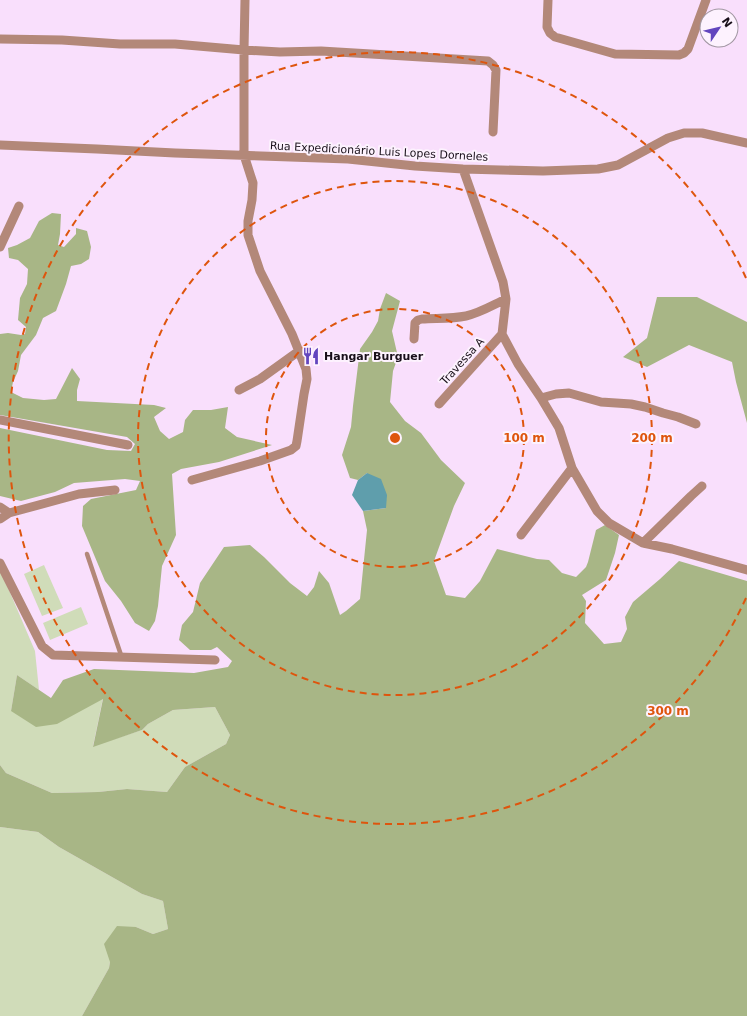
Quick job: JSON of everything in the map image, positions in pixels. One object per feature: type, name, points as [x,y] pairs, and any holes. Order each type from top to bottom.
[{"type":"street","points":[[192,480],[260,461],[291,450],[296,446],[307,379],[306,369],[299,351],[260,271],[248,235],[248,221],[252,200],[253,183],[244,155],[244,50],[246,0]]},
{"type":"street","points":[[548,0],[547,27],[550,33],[555,37],[615,54],[679,55],[688,49],[706,0]]},
{"type":"street","points":[[0,39],[62,40],[120,44],[175,44],[280,52],[321,51],[488,61],[496,70],[493,132]]},
{"type":"street","name":"Rua Expedicionário Luis Lopes Dorneles","points":[[0,145],[348,159],[463,169],[543,171],[598,169],[618,165],[668,138],[684,132],[747,143]]},
{"type":"street","points":[[463,169],[503,282],[506,299],[502,334],[518,364],[559,428],[572,468],[597,511],[609,523],[643,543],[672,549],[747,570]]},
{"type":"street","points":[[0,247],[20,206]]},
{"type":"street","points":[[414,339],[415,323],[418,320],[451,318],[467,315],[488,308],[506,299]]},
{"type":"street","name":"Travessa A","points":[[439,404],[502,334]]},
{"type":"street","points":[[239,390],[260,379],[299,351]]},
{"type":"street","points":[[541,398],[556,394],[569,393],[601,402],[631,404],[645,407],[696,424]]},
{"type":"street","points":[[0,420],[128,444]]},
{"type":"street","points":[[521,536],[572,468]]},
{"type":"street","points":[[643,543],[702,486]]},
{"type":"street","points":[[0,519],[9,513],[79,494],[115,490]]},
{"type":"street","points":[[0,507],[9,513]]},
{"type":"street","points":[[0,563],[42,646],[53,655],[215,660]]},
{"type":"lane","points":[[87,554],[122,658]]},
{"type":"green space","points":[[52,213],[61,214],[58,245],[64,247],[76,234],[76,228],[87,231],[91,247],[89,259],[81,264],[71,266],[56,311],[43,318],[36,335],[21,355],[18,371],[13,382],[11,392],[23,398],[44,400],[56,399],[72,368],[80,379],[77,390],[77,401],[154,405],[166,408],[154,417],[160,431],[169,439],[183,432],[185,420],[193,410],[211,410],[228,407],[225,428],[237,437],[272,445],[219,462],[181,469],[172,474],[176,535],[162,566],[155,621],[149,631],[135,623],[121,601],[105,581],[82,526],[83,506],[91,499],[136,490],[140,481],[125,479],[74,483],[55,492],[21,501],[0,496],[0,428],[107,450],[131,451],[135,444],[127,437],[0,415],[0,334],[25,334],[26,327],[18,320],[20,298],[27,284],[28,269],[18,260],[9,258],[8,248],[30,238],[39,221]]},
{"type":"green space","points":[[386,293],[400,301],[392,331],[398,357],[393,371],[390,402],[405,421],[421,433],[441,460],[465,483],[454,506],[434,561],[446,595],[465,598],[480,581],[497,549],[537,559],[549,560],[562,573],[576,577],[586,567],[596,530],[605,525],[619,535],[615,553],[606,580],[582,595],[586,601],[585,623],[604,644],[621,642],[627,629],[625,617],[633,602],[679,561],[747,581],[747,1016],[82,1016],[109,968],[110,962],[104,944],[117,926],[136,927],[153,934],[168,929],[163,901],[142,894],[59,847],[38,832],[0,827],[0,765],[6,773],[52,793],[98,792],[127,789],[167,792],[185,767],[226,744],[230,735],[215,707],[173,710],[148,724],[142,730],[93,747],[103,699],[57,724],[36,727],[11,711],[17,675],[51,698],[63,680],[94,669],[194,673],[228,667],[232,661],[217,647],[211,650],[190,650],[179,640],[182,625],[193,612],[200,583],[224,547],[250,545],[290,583],[307,596],[314,587],[319,571],[329,583],[340,615],[360,599],[367,530],[363,511],[386,508],[367,473],[358,480],[350,478],[342,455],[351,427],[360,349],[378,321],[380,309]]},
{"type":"green space","points":[[657,297],[697,297],[747,322],[747,423],[732,362],[689,345],[647,367],[623,357],[647,338]]},
{"type":"green space","points":[[44,565],[63,608],[42,616],[24,574]]},
{"type":"green space","points":[[0,569],[35,651],[39,690],[17,675],[11,711],[91,704],[103,698],[93,746],[142,730],[148,724],[173,710],[215,707],[230,735],[226,744],[185,767],[167,792],[127,789],[98,792],[52,793],[6,773],[0,765]]},
{"type":"green space","points":[[81,607],[88,624],[50,640],[43,623]]},
{"type":"green space","points":[[0,827],[38,832],[59,847],[142,894],[163,901],[168,929],[153,934],[136,927],[110,962],[109,968],[82,1016],[0,1016]]},
{"type":"water","points":[[367,473],[381,479],[387,495],[386,508],[363,511],[352,495],[358,480]]},
{"type":"place","name":"Hangar Burguer","points":[[311,356]]}]
